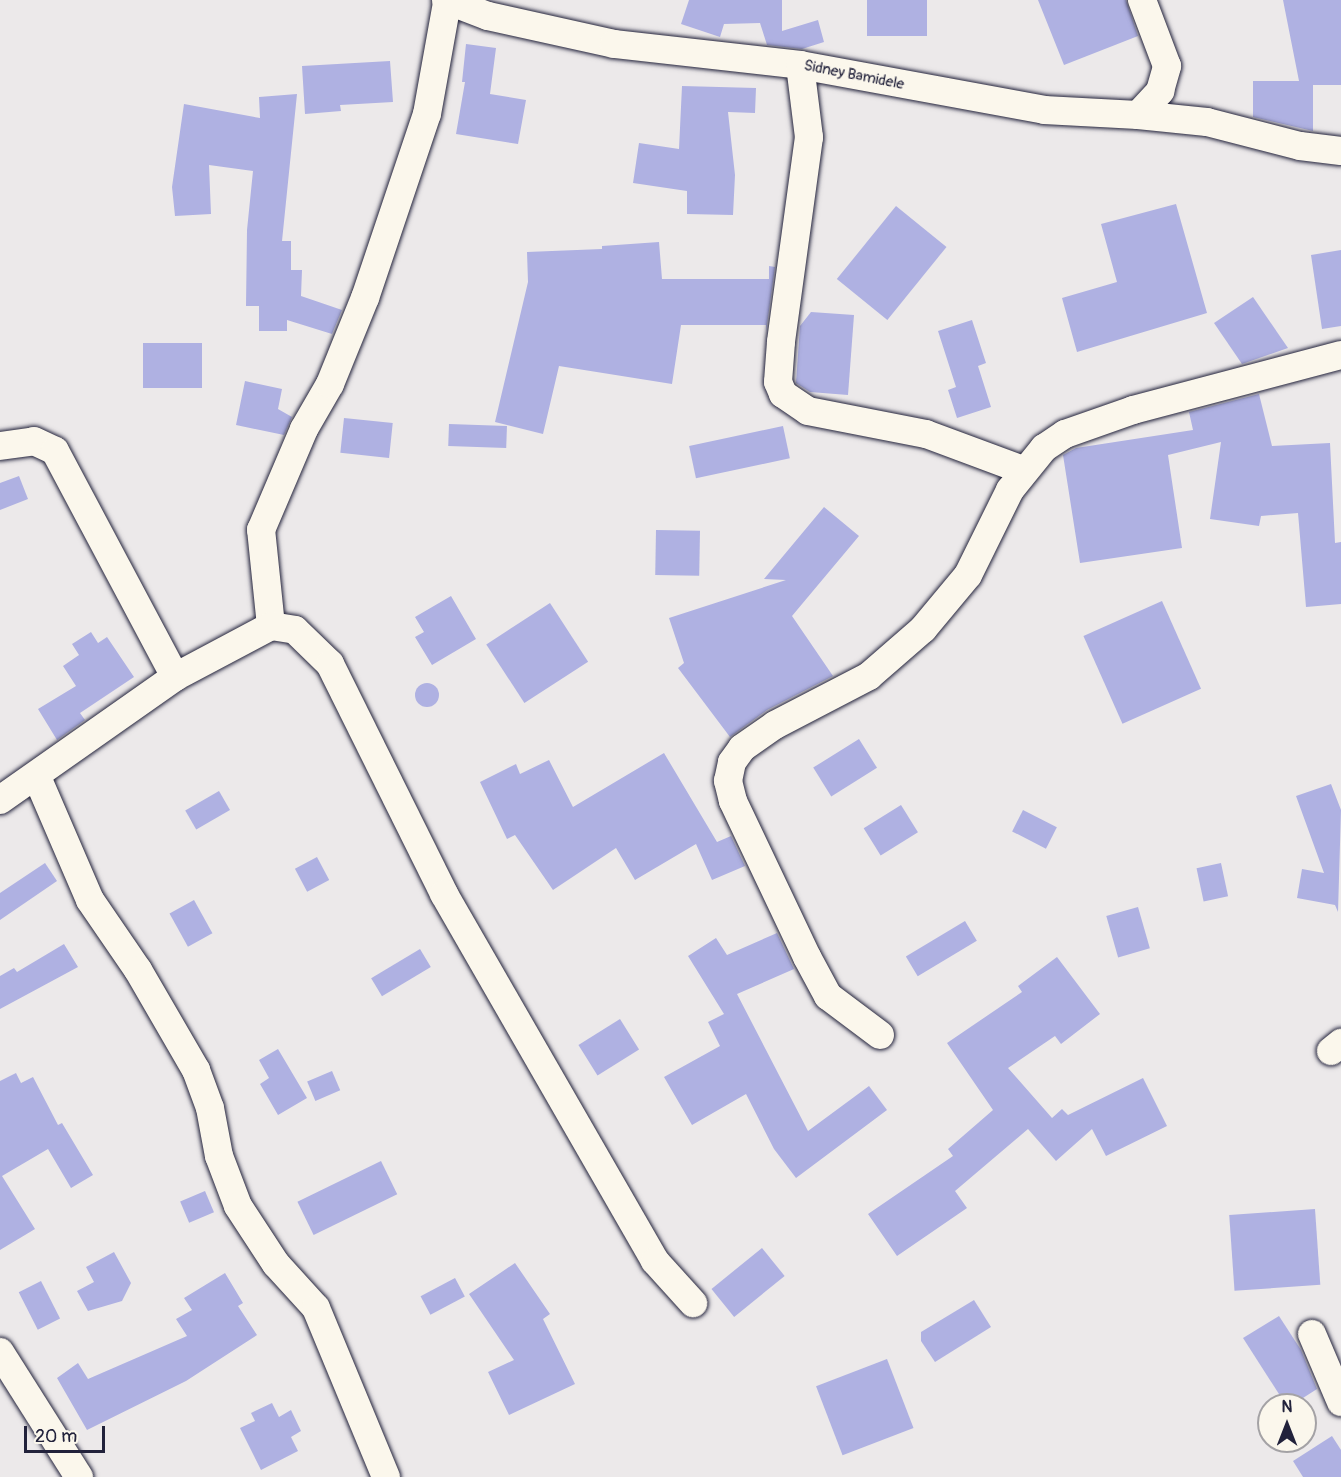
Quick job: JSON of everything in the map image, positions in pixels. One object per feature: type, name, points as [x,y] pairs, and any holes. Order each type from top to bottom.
[{"type":"street","points":[[1138,116],[1160,91],[1167,66],[1142,0]]},
{"type":"street","points":[[271,626],[261,530],[304,429],[330,384],[365,298],[427,114],[446,1]]},
{"type":"street","name":"Sidney Bamidele","points":[[446,1],[488,16],[614,44],[800,65],[1044,110],[1207,122],[1300,146],[1341,151]]},
{"type":"street","points":[[800,65],[809,137],[781,342],[778,382],[783,394],[808,411],[926,434],[1023,470]]},
{"type":"street","points":[[880,1035],[828,996],[733,801],[729,771],[742,748],[775,725],[869,676],[923,629],[968,575],[1023,470],[1044,447],[1065,434],[1133,410],[1341,355]]},
{"type":"street","points":[[0,446],[34,441],[55,451],[175,677]]},
{"type":"street","points":[[0,800],[37,777],[80,740],[175,677],[271,626],[295,630],[330,664],[444,894],[655,1261],[693,1303]]},
{"type":"street","points":[[37,777],[90,900],[138,970],[196,1070],[210,1108],[219,1156],[238,1206],[276,1264],[316,1308],[386,1477]]},
{"type":"street","points":[[1312,1334],[1341,1402]]},
{"type":"street","points":[[0,1352],[79,1477]]},
{"type":"building","points":[[689,0],[782,0],[782,31],[818,20],[824,42],[802,49],[767,45],[760,23],[724,24],[720,37],[681,24]]},
{"type":"building","points":[[867,0],[927,0],[927,36],[867,36]]},
{"type":"building","points":[[1038,0],[1126,0],[1138,36],[1064,65]]},
{"type":"building","points":[[1283,0],[1341,0],[1341,85],[1313,85],[1313,131],[1253,117],[1253,81],[1299,81]]},
{"type":"building","points":[[466,44],[496,48],[490,94],[526,100],[518,144],[456,134],[465,82],[462,82]]},
{"type":"building","points":[[390,61],[393,102],[340,105],[341,111],[305,114],[302,66]]},
{"type":"building","points":[[682,86],[756,88],[755,113],[728,112],[735,175],[733,215],[687,214],[687,191],[633,183],[639,143],[679,149]]},
{"type":"building","points":[[297,94],[282,241],[291,241],[291,270],[302,270],[301,296],[342,310],[332,334],[287,320],[287,331],[259,331],[259,306],[246,306],[247,230],[253,171],[209,165],[211,214],[175,216],[172,187],[184,104],[260,118],[259,97]]},
{"type":"building","points":[[1176,204],[1207,313],[1077,352],[1062,298],[1117,282],[1101,224]]},
{"type":"building","points":[[896,206],[947,247],[887,320],[837,279]]},
{"type":"building","points":[[659,242],[662,279],[769,279],[769,266],[775,267],[766,332],[766,325],[681,325],[672,384],[559,366],[543,434],[495,422],[528,282],[527,252],[602,249],[602,246]]},
{"type":"building","points":[[1341,250],[1341,326],[1322,329],[1311,255]]},
{"type":"building","points":[[1253,297],[1288,348],[1242,364],[1214,323]]},
{"type":"building","points":[[811,312],[854,315],[848,395],[810,392],[796,383],[800,326]]},
{"type":"building","points":[[972,320],[986,363],[978,366],[991,407],[957,418],[948,390],[956,387],[938,331]]},
{"type":"building","points":[[143,343],[202,343],[202,388],[143,388]]},
{"type":"building","points":[[245,381],[282,389],[278,409],[292,417],[284,435],[236,425]]},
{"type":"building","points":[[1259,394],[1272,446],[1330,443],[1335,543],[1341,542],[1341,604],[1306,607],[1298,513],[1261,516],[1259,526],[1210,519],[1221,442],[1168,455],[1182,548],[1080,563],[1063,455],[1076,448],[1193,430],[1189,412]]},
{"type":"building","points":[[344,418],[393,423],[389,458],[340,453]]},
{"type":"building","points":[[449,424],[507,426],[506,448],[448,446]]},
{"type":"building","points":[[783,426],[790,458],[696,478],[689,446]]},
{"type":"building","points":[[19,476],[28,499],[0,510],[0,483]]},
{"type":"building","points":[[824,507],[859,536],[792,616],[833,676],[767,710],[730,737],[678,668],[684,663],[669,618],[786,580],[764,579]]},
{"type":"building","points":[[656,530],[700,531],[699,576],[655,575]]},
{"type":"building","points":[[451,596],[476,639],[432,665],[415,637],[424,632],[415,617]]},
{"type":"building","points":[[1162,601],[1201,689],[1122,724],[1083,636]]},
{"type":"building","points":[[550,603],[588,662],[524,703],[486,644]]},
{"type":"building","points":[[91,632],[98,643],[107,637],[134,677],[80,713],[85,720],[57,740],[38,709],[76,686],[63,666],[79,655],[72,644]]},
{"type":"building","points":[[427,683],[436,686],[439,695],[436,704],[427,707],[418,704],[415,695],[418,686]]},
{"type":"building","points":[[859,739],[877,768],[831,796],[813,768]]},
{"type":"building","points":[[664,753],[717,842],[731,836],[745,866],[712,880],[696,844],[635,880],[616,848],[553,890],[515,835],[507,839],[480,782],[516,764],[520,774],[549,760],[573,807]]},
{"type":"building","points":[[1331,784],[1341,810],[1338,912],[1335,905],[1297,898],[1302,869],[1324,873],[1296,796]]},
{"type":"building","points":[[219,791],[230,810],[196,830],[185,810]]},
{"type":"building","points":[[901,805],[918,832],[881,855],[864,828]]},
{"type":"building","points":[[1023,810],[1057,827],[1046,849],[1012,831]]},
{"type":"building","points":[[317,857],[329,880],[307,892],[295,869]]},
{"type":"building","points":[[45,863],[57,881],[0,920],[0,893]]},
{"type":"building","points":[[1221,863],[1228,896],[1204,901],[1197,868]]},
{"type":"building","points":[[194,900],[212,933],[188,947],[170,914]]},
{"type":"building","points":[[1138,907],[1150,948],[1118,957],[1106,916]]},
{"type":"building","points":[[965,921],[977,941],[918,976],[906,957]]},
{"type":"building","points":[[777,933],[794,969],[737,994],[808,1131],[869,1086],[887,1110],[796,1178],[774,1149],[746,1094],[692,1125],[664,1077],[720,1046],[708,1022],[724,1014],[688,956],[716,938],[727,955]]},
{"type":"building","points":[[64,944],[78,967],[0,1009],[0,976],[14,968],[17,972]]},
{"type":"building","points":[[420,949],[431,967],[382,996],[371,978]]},
{"type":"building","points":[[1057,957],[1100,1014],[1061,1044],[1055,1036],[1008,1068],[1052,1118],[1062,1109],[1068,1115],[1143,1078],[1167,1126],[1106,1156],[1092,1129],[1056,1161],[1028,1129],[955,1191],[967,1208],[897,1256],[868,1214],[953,1156],[948,1149],[993,1110],[947,1043],[1022,992],[1018,986]]},
{"type":"building","points":[[620,1019],[639,1050],[598,1075],[578,1045]]},
{"type":"building","points":[[278,1049],[307,1098],[278,1115],[260,1084],[269,1078],[259,1060]]},
{"type":"building","points":[[332,1071],[340,1090],[315,1101],[307,1082]]},
{"type":"building","points":[[16,1073],[21,1083],[33,1077],[58,1125],[62,1123],[93,1175],[71,1188],[48,1149],[2,1176],[35,1229],[0,1250],[0,1081]]},
{"type":"building","points":[[381,1161],[397,1194],[314,1235],[297,1202]]},
{"type":"building","points":[[205,1191],[214,1212],[189,1223],[180,1202]]},
{"type":"building","points":[[1315,1209],[1320,1285],[1235,1291],[1229,1215]]},
{"type":"building","points":[[762,1248],[785,1276],[734,1317],[711,1289]]},
{"type":"building","points":[[114,1252],[131,1283],[122,1301],[88,1311],[77,1291],[94,1282],[86,1267]]},
{"type":"building","points":[[515,1263],[550,1314],[543,1319],[575,1384],[509,1415],[488,1372],[514,1360],[469,1294]]},
{"type":"building","points":[[225,1273],[243,1303],[238,1306],[257,1335],[186,1381],[87,1430],[57,1378],[78,1363],[88,1379],[187,1336],[176,1319],[192,1310],[184,1298]]},
{"type":"building","points":[[455,1278],[465,1297],[430,1315],[421,1296]]},
{"type":"building","points":[[41,1281],[60,1318],[38,1330],[19,1292]]},
{"type":"building","points":[[974,1300],[991,1327],[935,1362],[921,1341],[921,1332]]},
{"type":"building","points":[[1279,1316],[1301,1350],[1317,1389],[1311,1393],[1278,1393],[1243,1338]]},
{"type":"building","points":[[887,1359],[914,1428],[843,1455],[816,1386]]},
{"type":"building","points":[[272,1403],[279,1417],[291,1410],[301,1431],[291,1437],[298,1451],[261,1470],[240,1428],[255,1421],[251,1413]]},
{"type":"building","points":[[1332,1436],[1341,1450],[1341,1477],[1303,1477],[1293,1461],[1305,1453],[1317,1453],[1317,1446]]}]
